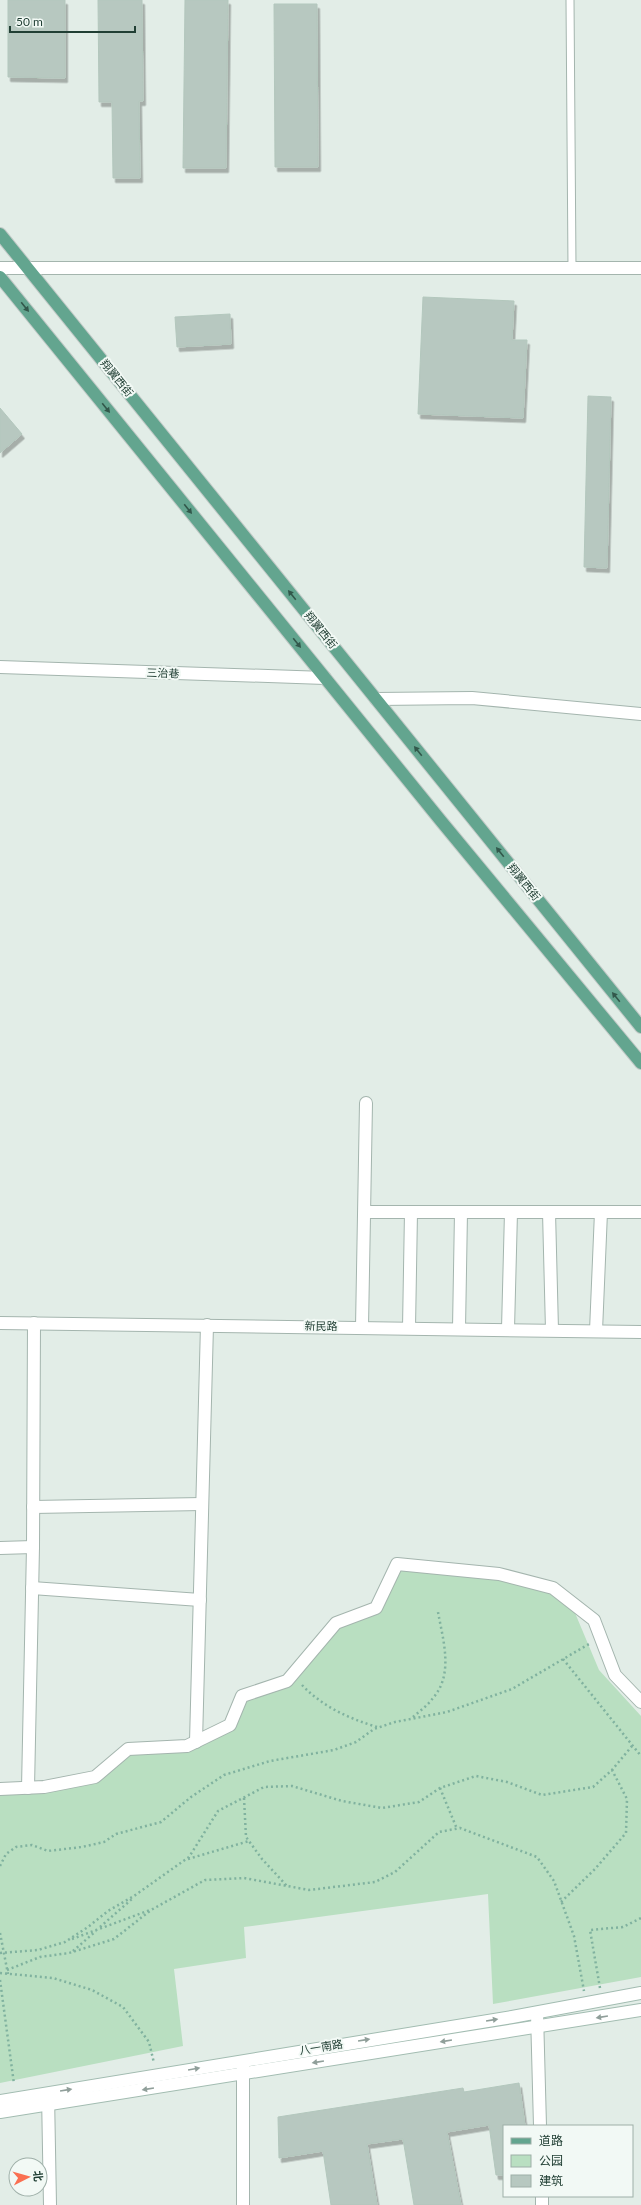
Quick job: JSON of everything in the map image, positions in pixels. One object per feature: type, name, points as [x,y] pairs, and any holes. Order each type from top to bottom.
[{"type":"main road","name":"翔翼西街","points":[[0,234],[641,1027]]},
{"type":"main road","points":[[0,277],[325,678],[641,1063]]},
{"type":"street","points":[[0,268],[641,268]]},
{"type":"street","name":"三治巷","points":[[0,667],[325,678]]},
{"type":"street","points":[[376,699],[472,698],[641,714]]},
{"type":"street","points":[[362,1327],[366,1103]]},
{"type":"street","points":[[365,1212],[641,1212]]},
{"type":"street","points":[[409,1328],[411,1212]]},
{"type":"street","points":[[459,1329],[461,1212]]},
{"type":"street","points":[[508,1329],[511,1212]]},
{"type":"street","points":[[549,1212],[552,1330]]},
{"type":"street","points":[[596,1331],[600,1212]]},
{"type":"street","name":"新民路","points":[[0,1323],[641,1332]]},
{"type":"street","points":[[28,1788],[33,1547],[34,1323]]},
{"type":"street","points":[[196,1742],[207,1325]]},
{"type":"street","points":[[33,1508],[202,1504]]},
{"type":"street","points":[[0,1548],[33,1547]]},
{"type":"street","points":[[0,1789],[44,1787],[95,1777],[128,1749],[187,1746],[230,1725],[242,1696],[287,1681],[336,1623],[376,1608],[397,1564],[498,1574],[553,1588],[594,1620],[615,1675],[641,1702]]},
{"type":"street","points":[[32,1588],[200,1600]]},
{"type":"street","name":"八一南路","points":[[0,2112],[48,2099],[156,2075],[537,2013],[641,1993]]},
{"type":"street","name":"八一南路","points":[[0,2101],[16,2098],[48,2099],[244,2074],[641,2010]]},
{"type":"street","points":[[537,2013],[540,2125]]},
{"type":"street","points":[[243,2060],[243,2205]]},
{"type":"street","points":[[48,2099],[50,2205]]},
{"type":"lane","points":[[570,0],[572,268]]},
{"type":"path","points":[[412,1718],[434,1698],[445,1676],[446,1658],[438,1612]]},
{"type":"path","points":[[0,1866],[6,1854],[16,1847],[32,1845],[48,1851],[82,1847],[104,1842],[116,1834],[161,1822],[191,1797],[224,1775],[270,1761],[334,1750],[356,1742],[377,1728],[412,1718],[447,1712],[512,1690],[600,1636]]},
{"type":"path","points":[[563,1659],[641,1756]]},
{"type":"path","points":[[292,1675],[325,1705],[352,1720],[377,1728]]},
{"type":"path","points":[[65,1942],[189,1857],[218,1811],[264,1787],[292,1786],[342,1801],[382,1808],[419,1802],[440,1788],[476,1776],[507,1782],[542,1795],[592,1787],[612,1770],[632,1746]]},
{"type":"path","points":[[561,1902],[595,1869],[626,1833],[627,1799],[612,1770]]},
{"type":"path","points":[[440,1788],[457,1828]]},
{"type":"path","points":[[244,1798],[246,1837],[262,1858],[287,1886]]},
{"type":"path","points":[[2,1953],[38,1950],[65,1942],[154,1908],[204,1880],[244,1878],[309,1890],[375,1882],[396,1872],[439,1832],[457,1828],[538,1857],[554,1881],[574,1936],[587,2004]]},
{"type":"path","points":[[185,1860],[249,1842]]},
{"type":"path","points":[[72,1952],[143,1889]]},
{"type":"path","points":[[7,1970],[40,1957],[72,1952],[114,1939],[154,1908]]},
{"type":"path","points":[[601,2001],[590,1930],[623,1927],[641,1918]]},
{"type":"path","points":[[0,1933],[2,1953],[8,1974]]},
{"type":"path","points":[[0,1973],[59,1980],[92,1990],[123,2007],[149,2042],[156,2075]]},
{"type":"path","points":[[0,1980],[16,2098]]},
{"type":"green space","points":[[397,1564],[499,1574],[570,1601],[599,1670],[641,1716],[641,1977],[493,2004],[488,1894],[244,1927],[246,1958],[174,1969],[183,2046],[0,2083],[0,1789],[102,1776],[128,1749],[187,1746],[230,1725],[242,1696],[286,1682],[340,1618],[383,1606]]},
{"type":"building","points":[[8,0],[65,0],[65,78],[8,77]]},
{"type":"building","points":[[98,0],[142,0],[143,101],[139,101],[140,178],[113,178],[112,102],[99,102]]},
{"type":"building","points":[[185,0],[228,0],[226,168],[183,168]]},
{"type":"building","points":[[274,4],[317,4],[318,167],[275,167]]},
{"type":"building","points":[[423,297],[514,301],[512,340],[527,340],[523,418],[418,414]]},
{"type":"building","points":[[230,314],[231,344],[177,347],[175,317]]},
{"type":"building","points":[[588,396],[611,397],[607,568],[584,567]]},
{"type":"building","points":[[0,408],[22,434],[0,453]]},
{"type":"building","points":[[519,2083],[525,2125],[503,2125],[503,2175],[496,2175],[489,2125],[447,2132],[461,2205],[414,2205],[403,2139],[367,2144],[377,2205],[331,2205],[323,2151],[279,2158],[278,2117],[463,2088],[464,2092]]}]
